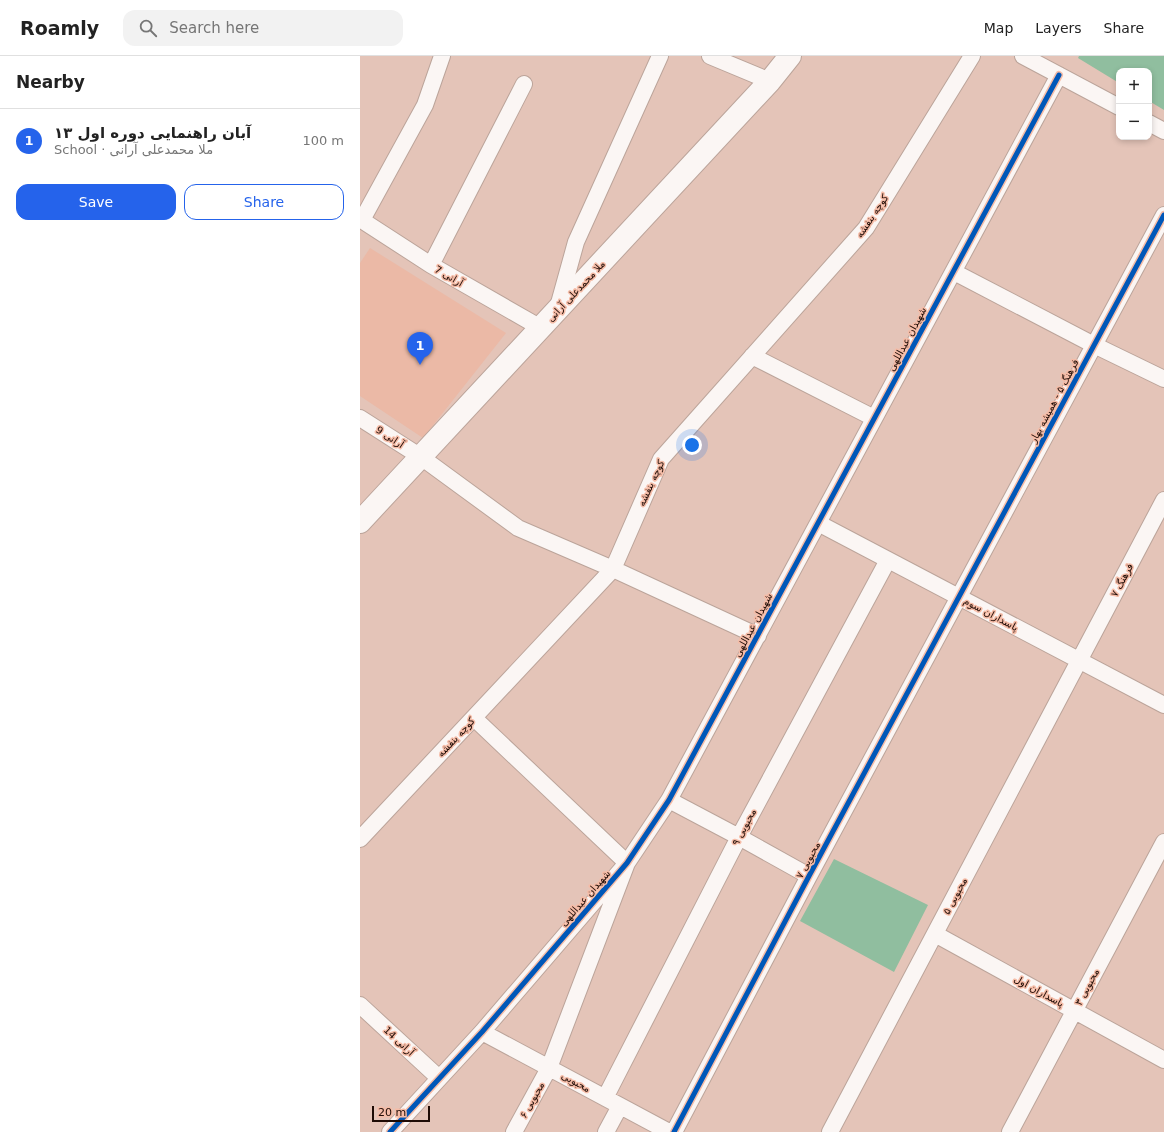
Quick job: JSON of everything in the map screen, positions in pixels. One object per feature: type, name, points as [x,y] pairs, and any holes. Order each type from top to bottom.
[{"type":"street","points":[[361,220],[425,104],[442,56]]},
{"type":"street","points":[[556,312],[576,242],[660,56]]},
{"type":"street","points":[[710,56],[770,81]]},
{"type":"street","name":"ملا محمدعلی آرانی","points":[[360,522],[770,81],[790,56]]},
{"type":"street","name":"کوچه بنفشه","points":[[360,839],[613,569],[661,459],[866,228],[972,56]]},
{"type":"street","points":[[1023,56],[1116,105]]},
{"type":"street","name":"شهیدان عبداللهی","points":[[390,1132],[482,1032],[628,862],[669,800],[1059,76]]},
{"type":"street","points":[[431,265],[524,84]]},
{"type":"street","points":[[1152,125],[1164,131]]},
{"type":"street","name":"فرهنگ ۵ - همیشه بهار","points":[[959,597],[1164,214]]},
{"type":"street","name":"آرانی 7","points":[[361,220],[431,265],[541,328]]},
{"type":"street","points":[[954,272],[1094,345],[1164,379]]},
{"type":"street","points":[[752,356],[874,418]]},
{"type":"street","name":"آرانی 9","points":[[360,418],[420,457],[518,528],[613,569],[758,636]]},
{"type":"street","name":"فرهنگ ۷","points":[[1079,660],[1164,500]]},
{"type":"street","name":"پاسداران سوم","points":[[818,523],[1164,705]]},
{"type":"street","name":"محبوبی ۹","points":[[605,1098],[739,837],[888,560]]},
{"type":"street","name":"محبوبی ۷","points":[[674,1132],[809,876],[959,597]]},
{"type":"street","name":"محبوبی ۵","points":[[830,1132],[1079,660]]},
{"type":"street","points":[[474,718],[628,862]]},
{"type":"street","points":[[669,800],[809,876]]},
{"type":"street","name":"محبوبی ۳","points":[[1010,1132],[1164,842]]},
{"type":"street","name":"محبوبی ۶","points":[[514,1132],[549,1068],[628,862]]},
{"type":"street","name":"پاسداران اول","points":[[935,934],[1164,1060]]},
{"type":"street","name":"آرانی 14","points":[[360,1005],[439,1078]]},
{"type":"street","name":"محبوبی","points":[[482,1032],[669,1132]]},
{"type":"street","points":[[606,1132],[620,1106]]},
{"type":"shaded area","points":[[370,248],[506,333],[423,438],[360,396],[360,263]]},
{"type":"green space","points":[[1079,56],[1164,56],[1164,110],[1152,103],[1152,68],[1116,68],[1116,81],[1078,58]]},
{"type":"green space","points":[[834,859],[928,905],[894,972],[800,921]]},
{"type":"cycle path","points":[[390,1132],[482,1032],[627,863],[669,800],[1059,75]]},
{"type":"cycle path","points":[[674,1132],[809,876],[1164,215]]},
{"type":"place","name":"۱۳ آبان راهنمایی دوره اول","points":[[420,365]]}]
